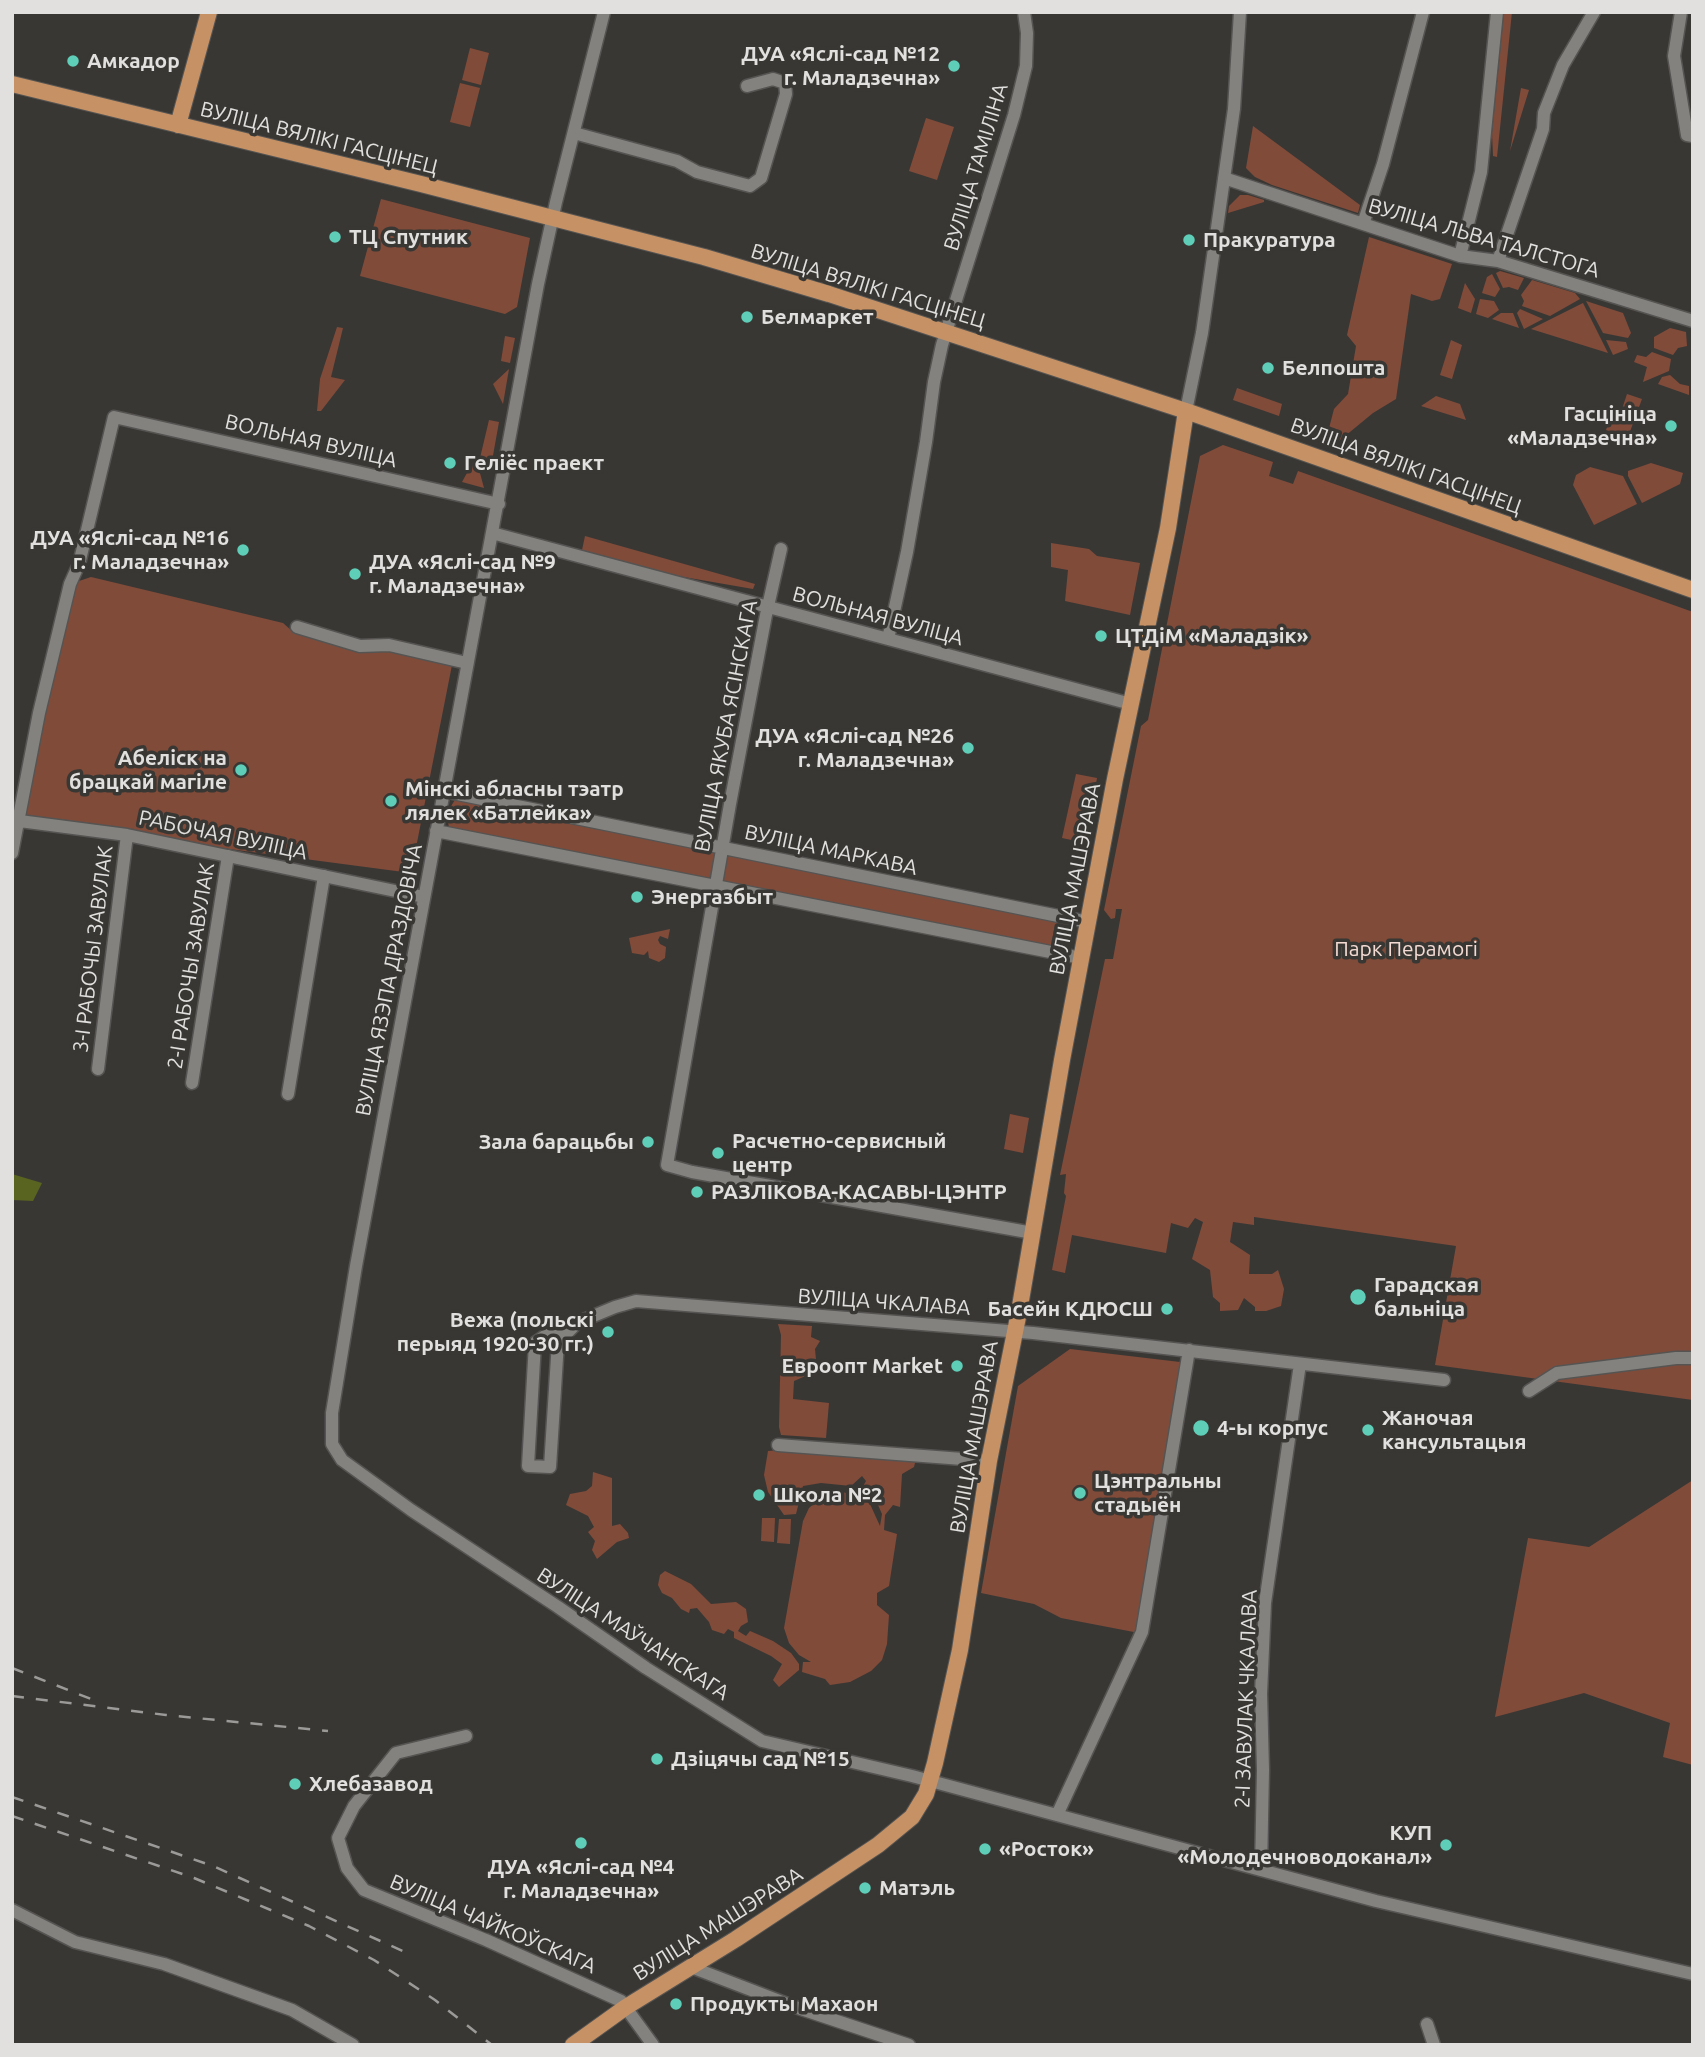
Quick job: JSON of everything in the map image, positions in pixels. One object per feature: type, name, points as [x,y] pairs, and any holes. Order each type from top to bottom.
[{"type":"main road","points":[[178,125],[209,12]]},
{"type":"main road","name":"ВУЛІЦА ВЯЛІКІ ГАСЦІНЕЦ","points":[[12,84],[704,257],[946,331],[1691,585]]},
{"type":"main road","name":"ВУЛІЦА МАШЭРАВА","points":[[580,2043],[626,2007],[878,1845],[912,1817],[921,1805],[930,1781],[960,1650],[989,1461],[1015,1331],[1081,958],[1168,528],[1186,411]]},
{"type":"street","name":"ВУЛІЦА ЯЗЭПА ДРАЗДОВІЧА","points":[[342,1460],[332,1444],[332,1413],[377,1147],[552,218],[604,12]]},
{"type":"street","name":"ВУЛІЦА ТАМІЛІНА","points":[[888,639],[909,539],[934,382],[946,331],[1014,116],[1026,66],[1027,33],[1024,12]]},
{"type":"street","points":[[1186,411],[1202,333],[1234,109],[1240,12]]},
{"type":"street","points":[[1363,224],[1383,164],[1423,12]]},
{"type":"street","points":[[1460,256],[1481,172],[1497,12]]},
{"type":"street","points":[[1498,261],[1543,129],[1544,113],[1563,65],[1594,12]]},
{"type":"street","points":[[1681,12],[1674,56],[1687,135],[1693,136]]},
{"type":"street","points":[[574,133],[677,161],[697,172],[750,186],[761,178],[786,94],[785,83],[773,79],[747,86]]},
{"type":"street","name":"ВУЛІЦА ЛЬВА ТАЛСТОГА","points":[[1224,178],[1460,256],[1498,261],[1693,321]]},
{"type":"street","name":"ВОЛЬНАЯ ВУЛІЦА","points":[[15,820],[67,597],[79,564],[114,417],[499,504]]},
{"type":"street","name":"ВОЛЬНАЯ ВУЛІЦА","points":[[492,533],[1131,705]]},
{"type":"street","name":"ВУЛІЦА ЯКУБА ЯСІНСКАГА","points":[[781,549],[723,848],[667,1165],[683,1171],[1032,1233]]},
{"type":"street","points":[[297,627],[360,646],[389,645],[467,663]]},
{"type":"street","name":"ВУЛІЦА МАРКАВА","points":[[443,791],[1088,922]]},
{"type":"street","points":[[12,853],[15,820]]},
{"type":"street","name":"РАБОЧАЯ ВУЛІЦА","points":[[15,820],[127,835],[424,897]]},
{"type":"street","points":[[436,831],[1081,958]]},
{"type":"street","name":"3-І РАБОЧЫ ЗАВУЛАК","points":[[98,1069],[127,835]]},
{"type":"street","name":"2-І РАБОЧЫ ЗАВУЛАК","points":[[192,1083],[228,856]]},
{"type":"street","points":[[288,1094],[324,876]]},
{"type":"street","name":"ВУЛІЦА ЧКАЛАВА","points":[[576,1324],[558,1342],[550,1466],[528,1466],[536,1342],[576,1324],[615,1307],[636,1301],[1015,1331],[1444,1381]]},
{"type":"street","points":[[1057,1815],[1143,1632],[1193,1350]]},
{"type":"street","points":[[1529,1391],[1557,1373],[1693,1358]]},
{"type":"street","name":"2-І ЗАВУЛАК ЧКАЛАВА","points":[[1261,1870],[1261,1694],[1265,1602],[1300,1364]]},
{"type":"street","points":[[778,1445],[989,1461]]},
{"type":"street","name":"ВУЛІЦА МАЎЧАНСКАГА","points":[[342,1460],[411,1510],[646,1668],[762,1741],[930,1781],[1376,1900],[1693,1973]]},
{"type":"street","name":"ВУЛІЦА ЧАЙКОЎСКАГА","points":[[466,1735],[396,1753],[354,1806],[338,1838],[347,1868],[364,1890],[604,1993],[626,2007]]},
{"type":"street","points":[[12,1910],[75,1942],[164,1964],[292,2010],[353,2045]]},
{"type":"street","points":[[691,1967],[909,2045]]},
{"type":"street","points":[[626,2007],[653,2045]]},
{"type":"street","points":[[1427,2024],[1434,2045]]},
{"type":"green space","points":[[1504,12],[1512,12],[1497,157],[1493,156],[1492,133]]},
{"type":"green space","points":[[470,48],[489,53],[481,85],[462,80]]},
{"type":"green space","points":[[460,83],[480,88],[470,127],[450,122]]},
{"type":"green space","points":[[1521,88],[1529,90],[1510,151]]},
{"type":"green space","points":[[926,118],[954,127],[937,180],[909,171]]},
{"type":"green space","points":[[1253,126],[1360,205],[1358,213],[1255,177],[1246,168]]},
{"type":"green space","points":[[1240,195],[1248,195],[1264,202],[1228,213],[1229,206]]},
{"type":"green space","points":[[381,199],[530,238],[517,307],[505,314],[360,276]]},
{"type":"green space","points":[[1369,237],[1452,264],[1440,299],[1432,301],[1411,294],[1396,399],[1373,413],[1339,441],[1327,436],[1334,409],[1348,394],[1356,346],[1347,335]]},
{"type":"green space","points":[[1500,271],[1524,278],[1518,290],[1503,288],[1496,273]]},
{"type":"green space","points":[[1492,274],[1500,289],[1495,297],[1482,293],[1487,277]]},
{"type":"green space","points":[[1532,280],[1575,293],[1580,299],[1550,316],[1522,306],[1524,301],[1521,295]]},
{"type":"green space","points":[[1465,283],[1475,299],[1471,313],[1458,308]]},
{"type":"green space","points":[[1480,299],[1494,301],[1499,310],[1488,318],[1476,314]]},
{"type":"green space","points":[[1586,301],[1623,313],[1631,333],[1628,338],[1603,333]]},
{"type":"green space","points":[[1583,303],[1608,353],[1531,329]]},
{"type":"green space","points":[[1520,309],[1543,319],[1524,329],[1517,313]]},
{"type":"green space","points":[[1501,313],[1513,313],[1519,328],[1492,319]]},
{"type":"green space","points":[[337,327],[343,328],[331,377],[345,380],[321,411],[317,411],[320,379]]},
{"type":"green space","points":[[1670,328],[1686,332],[1687,346],[1678,348],[1673,355],[1654,348],[1654,337]]},
{"type":"green space","points":[[505,336],[515,338],[510,363],[501,361]]},
{"type":"green space","points":[[1451,340],[1462,345],[1452,379],[1440,375]]},
{"type":"green space","points":[[1606,340],[1626,342],[1628,349],[1613,355]]},
{"type":"green space","points":[[1652,352],[1671,359],[1669,371],[1643,382],[1647,367],[1634,362],[1637,355],[1646,357]]},
{"type":"green space","points":[[509,369],[503,404],[493,384]]},
{"type":"green space","points":[[1670,375],[1680,384],[1689,386],[1689,395],[1658,384],[1662,377]]},
{"type":"green space","points":[[1237,388],[1282,404],[1279,416],[1233,400]]},
{"type":"green space","points":[[1627,394],[1642,399],[1628,437],[1606,430],[1611,415],[1619,418]]},
{"type":"green space","points":[[1436,396],[1460,404],[1466,420],[1421,406]]},
{"type":"green space","points":[[489,420],[499,422],[492,461],[480,458]]},
{"type":"green space","name":"Парк Перамогі","points":[[1223,445],[1273,462],[1269,476],[1293,484],[1298,471],[1693,612],[1693,1400],[1435,1365],[1456,1246],[1254,1217],[1254,1225],[1233,1222],[1230,1242],[1250,1255],[1249,1274],[1272,1274],[1278,1270],[1284,1289],[1281,1306],[1266,1311],[1255,1311],[1255,1307],[1244,1298],[1238,1310],[1220,1311],[1220,1303],[1213,1297],[1210,1270],[1192,1259],[1203,1222],[1195,1218],[1188,1228],[1171,1223],[1166,1253],[1072,1235],[1065,1273],[1052,1270],[1066,1196],[1066,1174],[1060,1175],[1105,959],[1113,959],[1122,909],[1116,909],[1115,918],[1111,919],[1104,910],[1141,726],[1148,720],[1200,456]]},
{"type":"green space","points":[[473,462],[477,462],[484,488],[462,482]]},
{"type":"green space","points":[[1651,463],[1683,473],[1680,484],[1642,503],[1628,471]]},
{"type":"green space","points":[[1590,467],[1623,476],[1637,504],[1594,525],[1573,485],[1576,475]]},
{"type":"green space","points":[[585,536],[755,584],[753,589],[678,576],[582,550]]},
{"type":"green space","points":[[1051,543],[1089,549],[1097,556],[1140,563],[1130,615],[1065,601],[1068,570],[1051,567]]},
{"type":"green space","points":[[91,577],[283,623],[292,631],[306,635],[452,665],[411,873],[17,821],[70,584]]},
{"type":"green space","points":[[1076,774],[1097,778],[1086,843],[1062,838]]},
{"type":"green space","points":[[456,798],[1068,924],[1063,948],[449,829],[447,813]]},
{"type":"green space","points":[[670,929],[668,939],[660,936],[658,940],[666,947],[665,958],[659,962],[649,958],[648,951],[644,955],[632,953],[629,938]]},
{"type":"green space","points":[[1010,1114],[1029,1118],[1023,1153],[1004,1149]]},
{"type":"green space","points":[[778,1324],[812,1326],[811,1337],[820,1341],[815,1349],[817,1371],[794,1381],[793,1399],[829,1403],[826,1438],[781,1435],[781,1335]]},
{"type":"green space","name":"Цэнтральны стадыён","points":[[1070,1349],[1180,1362],[1139,1633],[1061,1618],[1034,1604],[981,1593],[1018,1386]]},
{"type":"green space","points":[[768,1451],[868,1458],[878,1455],[916,1459],[914,1467],[902,1474],[900,1507],[893,1505],[885,1515],[884,1530],[897,1534],[889,1586],[877,1593],[877,1605],[889,1615],[887,1644],[882,1660],[871,1671],[850,1682],[830,1685],[825,1679],[802,1672],[803,1662],[811,1662],[799,1655],[789,1643],[784,1628],[803,1521],[809,1508],[820,1498],[835,1491],[858,1495],[870,1504],[880,1526],[882,1514],[878,1505],[862,1488],[866,1481],[862,1476],[851,1486],[821,1483],[803,1486],[796,1514],[784,1515],[768,1492],[764,1475]]},
{"type":"green space","points":[[593,1472],[612,1478],[612,1526],[620,1524],[629,1538],[617,1542],[597,1559],[592,1550],[595,1541],[588,1532],[594,1527],[588,1516],[566,1505],[570,1494],[586,1491],[592,1486]]},
{"type":"green space","points":[[1693,1480],[1693,1765],[1663,1757],[1670,1723],[1584,1693],[1495,1717],[1528,1538],[1589,1547]]},
{"type":"green space","points":[[762,1518],[775,1518],[774,1542],[761,1541]]},
{"type":"green space","points":[[779,1519],[791,1519],[790,1544],[777,1543]]},
{"type":"green space","points":[[665,1571],[691,1584],[711,1604],[736,1602],[746,1609],[748,1622],[738,1631],[746,1636],[750,1631],[773,1641],[791,1653],[799,1664],[799,1670],[779,1687],[773,1680],[782,1664],[734,1638],[734,1632],[728,1629],[724,1634],[712,1630],[697,1608],[690,1609],[689,1613],[681,1609],[672,1598],[662,1593],[658,1585],[660,1575]]},
{"type":"shaded area","points":[[12,1174],[42,1183],[33,1201],[12,1200]]},
{"type":"railway","points":[[12,1668],[91,1699]]},
{"type":"railway","points":[[12,1696],[328,1731]]},
{"type":"railway","points":[[12,1797],[213,1866],[405,1952]]},
{"type":"railway","points":[[12,1816],[194,1878],[309,1926],[374,1960],[435,2000],[492,2045]]},
{"type":"place","name":"Амкадор","points":[[73,61]]},
{"type":"place","name":"ДУА «Яслі-сад №12 г. Маладзечна»","points":[[954,66]]},
{"type":"place","name":"ТЦ Спутник","points":[[335,237]]},
{"type":"place","name":"Пракуратура","points":[[1189,240]]},
{"type":"place","name":"Белмаркет","points":[[747,317]]},
{"type":"place","name":"Белпошта","points":[[1268,368]]},
{"type":"place","name":"Гасцініца «Маладзечна»","points":[[1671,426]]},
{"type":"place","name":"Геліёс праект","points":[[450,463]]},
{"type":"place","name":"ДУА «Яслі-сад №16 г. Маладзечна»","points":[[243,550]]},
{"type":"place","name":"ДУА «Яслі-сад №9 г. Маладзечна»","points":[[355,574]]},
{"type":"place","name":"ЦТДіМ «Маладзік»","points":[[1101,636]]},
{"type":"place","name":"ДУА «Яслі-сад №26 г. Маладзечна»","points":[[968,748]]},
{"type":"place","name":"Абеліск на брацкай магіле","points":[[241,770]]},
{"type":"place","name":"Мінскі абласны тэатр лялек «Батлейка»","points":[[391,801]]},
{"type":"place","name":"Энергазбыт","points":[[637,897]]},
{"type":"place","name":"Зала барацьбы","points":[[648,1142]]},
{"type":"place","name":"Расчетно-сервисный центр","points":[[718,1153]]},
{"type":"place","name":"РАЗЛІКОВА-КАСАВЫ-ЦЭНТР","points":[[697,1192]]},
{"type":"place","name":"Гарадская бальніца","points":[[1358,1297]]},
{"type":"place","name":"Басейн КДЮСШ","points":[[1167,1309]]},
{"type":"place","name":"Вежа (польскі перыяд 1920-30 гг.)","points":[[608,1332]]},
{"type":"place","name":"Евроопт Market","points":[[957,1366]]},
{"type":"place","name":"4-ы корпус","points":[[1201,1428]]},
{"type":"place","name":"Жаночая кансультацыя","points":[[1368,1430]]},
{"type":"place","name":"Цэнтральны стадыён","points":[[1080,1493]]},
{"type":"place","name":"Школа №2","points":[[759,1495]]},
{"type":"place","name":"Дзіцячы сад №15","points":[[657,1759]]},
{"type":"place","name":"Хлебазавод","points":[[295,1784]]},
{"type":"place","name":"ДУА «Яслі-сад №4 г. Маладзечна»","points":[[581,1843]]},
{"type":"place","name":"КУП «Молодечноводоканал»","points":[[1446,1845]]},
{"type":"place","name":"«Росток»","points":[[985,1849]]},
{"type":"place","name":"Матэль","points":[[865,1888]]},
{"type":"place","name":"Продукты Махаон","points":[[676,2004]]}]
